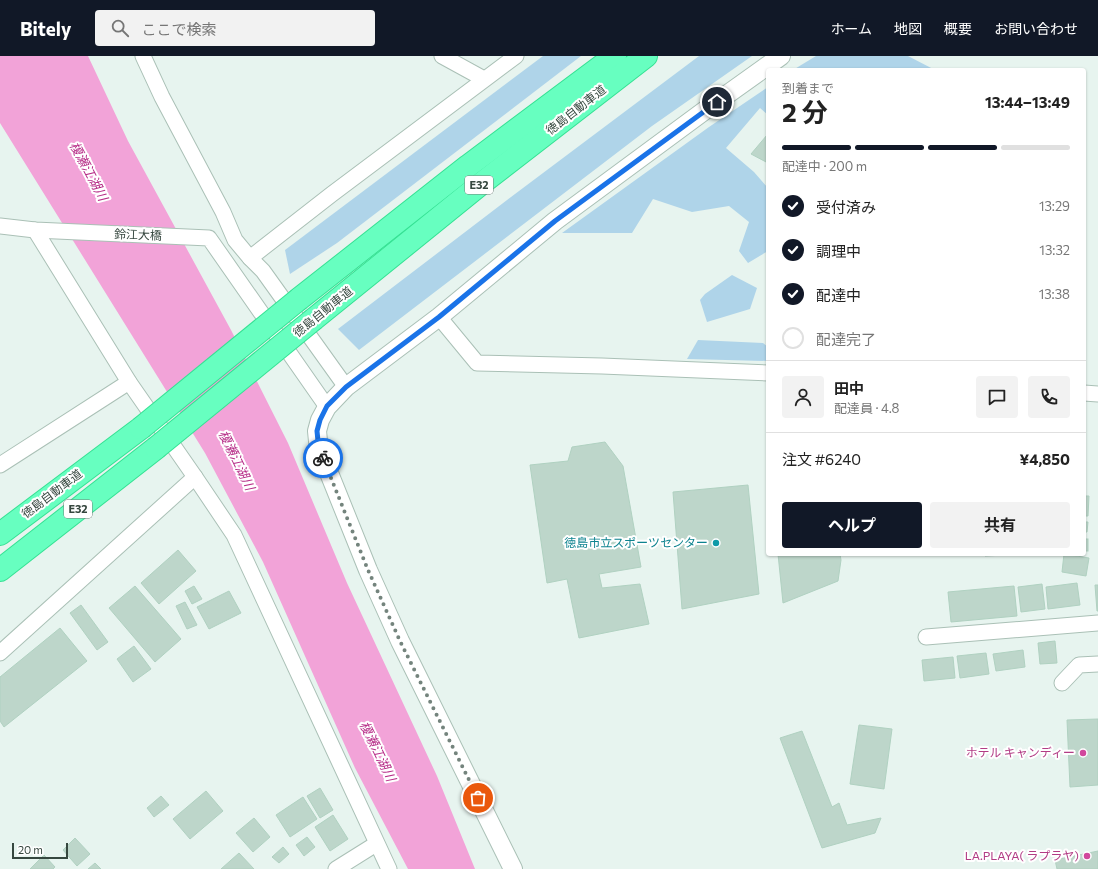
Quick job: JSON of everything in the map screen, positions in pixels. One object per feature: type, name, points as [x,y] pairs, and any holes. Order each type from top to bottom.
[{"type":"highway","name":"徳島自動車道","points":[[0,534],[141,428],[299,299],[468,166],[615,56]]},
{"type":"highway","name":"徳島自動車道","points":[[0,570],[156,448],[482,183],[646,56]]},
{"type":"street","points":[[143,56],[162,97],[223,212],[235,240],[263,271],[346,387]]},
{"type":"street","points":[[442,56],[484,79]]},
{"type":"street","points":[[250,258],[332,194],[516,56]]},
{"type":"street","points":[[513,869],[400,641],[368,570],[326,467],[318,441],[317,431],[320,420],[327,406],[346,387],[439,317],[555,221],[781,56]]},
{"type":"street","name":"鈴江大橋","points":[[0,226],[68,232],[209,238],[327,406]]},
{"type":"street","points":[[35,230],[129,382],[196,477],[234,535],[376,844],[389,869]]},
{"type":"street","points":[[439,317],[477,363],[602,366],[766,373]]},
{"type":"street","points":[[0,465],[129,382]]},
{"type":"street","points":[[1086,393],[1098,394]]},
{"type":"street","points":[[0,653],[196,477]]},
{"type":"street","points":[[926,637],[1098,623]]},
{"type":"street","points":[[1062,683],[1079,665],[1098,664]]},
{"type":"street","points":[[336,869],[376,844]]},
{"type":"shaded area","points":[[543,56],[581,56],[337,243],[290,274],[285,250]]},
{"type":"shaded area","points":[[699,56],[752,56],[652,126],[359,350],[338,329],[515,194]]},
{"type":"shaded area","points":[[816,56],[908,56],[931,68],[796,68]]},
{"type":"shaded area","points":[[766,88],[766,113],[760,108],[726,148],[754,172],[766,186],[766,252],[748,263],[739,251],[749,222],[729,206],[692,212],[653,199],[632,233],[562,233],[709,127]]},
{"type":"shaded area","points":[[732,275],[757,288],[750,309],[707,322],[700,300],[705,294]]},
{"type":"shaded area","points":[[698,340],[763,343],[766,345],[766,361],[687,359]]},
{"type":"water","name":"榎瀬江湖川","points":[[0,56],[88,56],[128,141],[231,330],[288,443],[347,583],[437,776],[475,869],[408,869],[355,768],[263,562],[205,453],[0,123]]},
{"type":"building","points":[[766,136],[766,162],[751,154]]},
{"type":"building","points":[[605,442],[623,466],[641,567],[599,574],[602,588],[640,584],[649,624],[579,638],[567,579],[547,583],[530,465],[568,461],[572,447]]},
{"type":"building","name":"徳島市立スポーツセンター","points":[[748,485],[759,594],[682,609],[673,492]]},
{"type":"building","points":[[1086,496],[1089,496],[1088,516],[1086,516]]},
{"type":"building","points":[[1086,522],[1088,522],[1087,532]]},
{"type":"building","points":[[1086,539],[1088,539],[1088,551],[1086,551]]},
{"type":"building","points":[[178,550],[196,571],[159,604],[141,583]]},
{"type":"building","points":[[778,556],[840,556],[838,581],[783,603]]},
{"type":"building","points":[[1064,556],[1089,558],[1086,576],[1062,572]]},
{"type":"building","points":[[1077,583],[1080,605],[1048,609],[1046,587]]},
{"type":"building","points":[[1042,584],[1045,609],[1021,612],[1018,587]]},
{"type":"building","points":[[1095,585],[1098,585],[1098,611],[1097,611]]},
{"type":"building","points":[[135,586],[181,639],[155,662],[109,608]]},
{"type":"building","points":[[194,586],[202,599],[192,604],[185,591]]},
{"type":"building","points":[[1014,586],[1017,616],[951,622],[948,592]]},
{"type":"building","points":[[229,591],[241,613],[209,629],[197,607]]},
{"type":"building","points":[[185,602],[197,625],[187,629],[176,606]]},
{"type":"building","points":[[81,605],[108,642],[97,650],[70,613]]},
{"type":"building","points":[[60,628],[87,661],[4,727],[0,721],[0,677]]},
{"type":"building","points":[[1055,641],[1057,663],[1040,664],[1038,643]]},
{"type":"building","points":[[134,646],[151,669],[133,682],[117,659]]},
{"type":"building","points":[[1023,650],[1025,667],[996,671],[993,654]]},
{"type":"building","points":[[986,653],[989,674],[960,678],[957,656]]},
{"type":"building","points":[[953,657],[955,678],[924,681],[922,660]]},
{"type":"building","name":"ホテル キャンディー","points":[[1098,719],[1098,785],[1070,787],[1067,720]]},
{"type":"building","points":[[859,725],[892,729],[884,789],[850,784]]},
{"type":"building","points":[[802,731],[832,807],[839,803],[847,825],[881,818],[875,833],[822,848],[780,738]]},
{"type":"building","points":[[320,788],[333,810],[320,818],[307,796]]},
{"type":"building","points":[[206,791],[223,811],[190,839],[173,819]]},
{"type":"building","points":[[161,796],[169,805],[154,817],[147,808]]},
{"type":"building","points":[[303,797],[317,819],[290,837],[276,815]]},
{"type":"building","points":[[333,815],[348,839],[330,851],[315,827]]},
{"type":"building","points":[[254,818],[270,837],[253,852],[236,833]]},
{"type":"building","points":[[307,837],[315,847],[304,856],[296,845]]},
{"type":"building","points":[[75,838],[90,854],[77,866],[63,850]]},
{"type":"building","points":[[283,847],[289,854],[279,863],[272,857]]},
{"type":"building","name":"LA.PLAYA( ラプラヤ)","points":[[1098,851],[1098,869],[1057,869],[1055,860]]},
{"type":"building","points":[[239,853],[254,869],[221,869]]},
{"type":"building","points":[[44,855],[55,867],[53,869],[30,869]]},
{"type":"building","points":[[95,863],[101,869],[88,869]]},
{"type":"way so far","points":[[323,458],[368,570],[400,641],[478,798]]},
{"type":"place","name":"徳島市立スポーツセンター","points":[[716,543]]},
{"type":"place","name":"ホテル キャンディー","points":[[1083,753]]},
{"type":"place","name":"LA.PLAYA( ラプラヤ)","points":[[1087,856]]},
{"type":"route","points":[[323,458],[317,431],[320,420],[327,406],[346,387],[439,317],[555,221],[717,102]]}]
